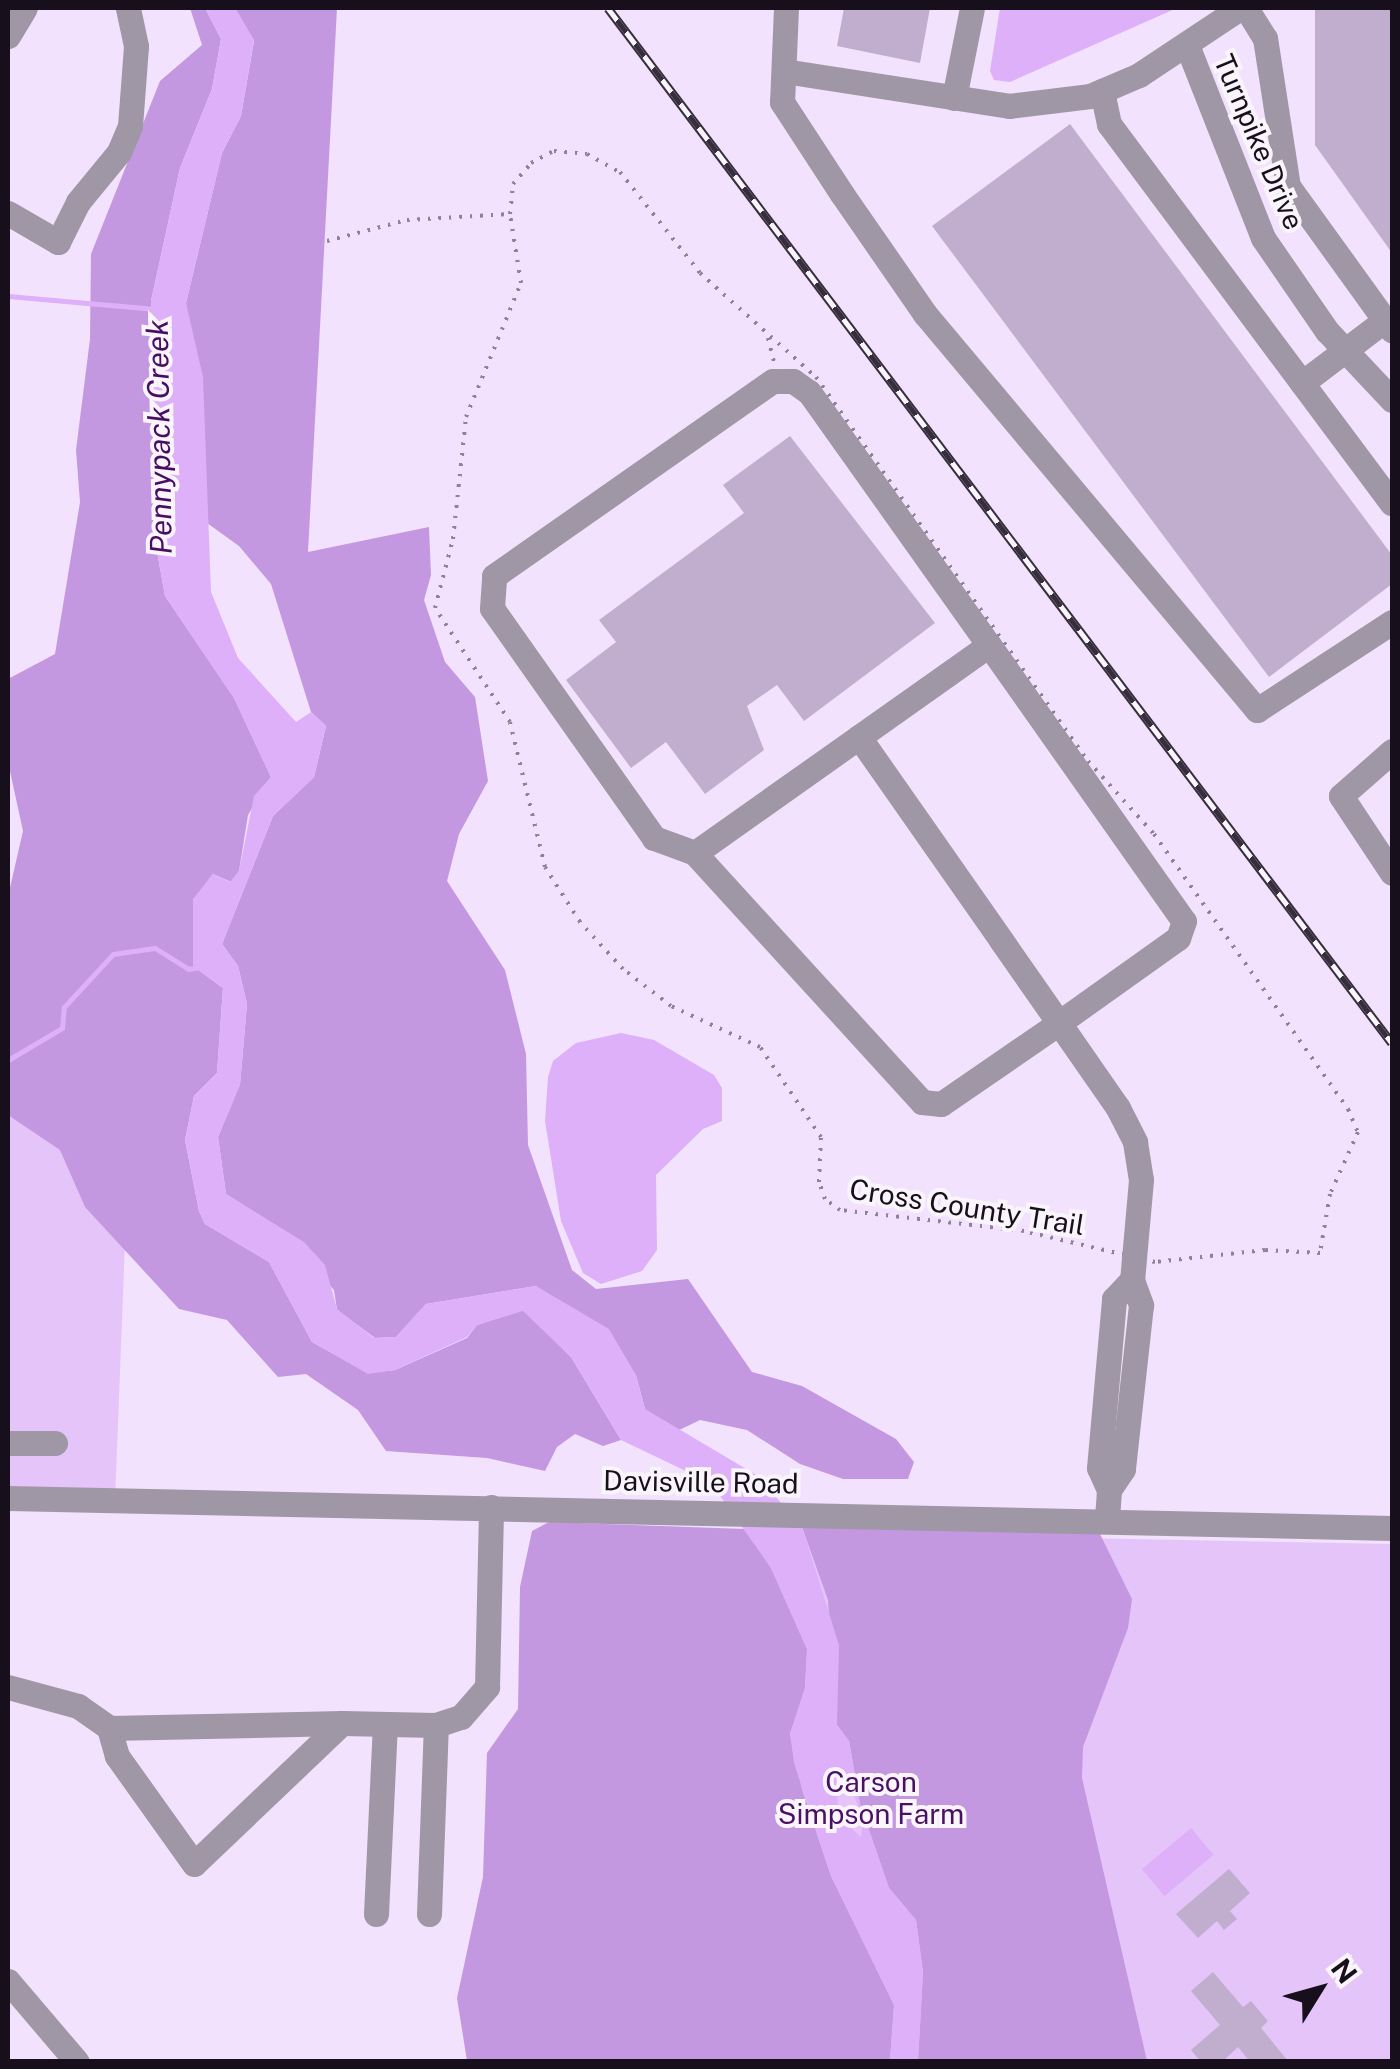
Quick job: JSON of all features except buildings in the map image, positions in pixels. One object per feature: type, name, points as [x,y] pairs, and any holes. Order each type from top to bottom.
[{"type":"street","points":[[8,36],[25,8]]},
{"type":"street","points":[[8,213],[58,242],[78,202],[118,152],[130,126],[136,46],[128,8]]},
{"type":"street","points":[[786,8],[782,102],[925,314],[1257,710],[1392,622]]},
{"type":"street","points":[[954,98],[972,8]]},
{"type":"street","points":[[784,72],[1010,106],[1102,91],[1188,45],[1243,8],[1265,38],[1288,186],[1388,325],[1302,383]]},
{"type":"street","name":"Turnpike Drive","points":[[1188,45],[1263,238],[1346,350],[1392,400]]},
{"type":"street","points":[[1102,91],[1109,124],[1392,503]]},
{"type":"street","points":[[773,381],[792,382],[808,392],[989,645],[1184,921],[1178,938],[941,1104],[922,1102],[695,853],[654,838],[492,608],[494,576],[773,381]]},
{"type":"street","points":[[695,853],[989,645]]},
{"type":"street","points":[[859,737],[1059,1022],[1135,1142],[1141,1180],[1132,1280],[1114,1299],[1099,1468],[1109,1490],[1107,1520]]},
{"type":"street","points":[[1392,752],[1341,796],[1392,873]]},
{"type":"street","points":[[8,1443],[55,1443]]},
{"type":"street","name":"Davisville Road","points":[[8,1498],[1392,1528]]},
{"type":"street","points":[[108,1728],[436,1725],[472,1710],[487,1687],[491,1508]]},
{"type":"street","points":[[8,1687],[78,1706],[108,1728],[118,1756],[194,1864],[342,1723]]},
{"type":"street","points":[[376,1914],[385,1724]]},
{"type":"street","points":[[429,1914],[436,1725]]},
{"type":"street","points":[[8,1981],[77,2062]]},
{"type":"path","name":"Cross County Trail","points":[[327,241],[407,220],[510,214],[521,282],[466,417],[453,539],[435,608],[510,722],[546,866],[580,922],[622,969],[671,1006],[760,1047],[821,1137],[820,1182],[825,1199],[840,1210],[1024,1231],[1119,1254]]},
{"type":"green space","points":[[190,8],[205,8],[221,39],[212,89],[180,168],[151,301],[156,546],[165,596],[234,698],[271,777],[248,815],[239,871],[231,882],[213,874],[193,900],[193,966],[223,988],[217,1073],[194,1096],[185,1140],[199,1211],[205,1224],[269,1262],[312,1342],[368,1373],[395,1370],[467,1338],[477,1325],[523,1310],[571,1357],[621,1440],[603,1446],[575,1434],[557,1447],[545,1471],[487,1458],[386,1451],[358,1410],[306,1374],[278,1377],[227,1320],[179,1309],[85,1207],[60,1150],[8,1115],[9,892],[23,831],[8,762],[8,679],[55,654],[80,502],[76,450],[90,339],[91,254],[160,81],[202,45]]},
{"type":"green space","points":[[235,8],[337,8],[308,552],[429,527],[431,575],[424,600],[445,662],[475,697],[488,781],[459,834],[447,881],[505,970],[526,1054],[528,1145],[572,1270],[596,1289],[688,1279],[752,1372],[802,1386],[896,1439],[914,1462],[908,1479],[843,1479],[800,1464],[747,1430],[700,1420],[675,1432],[645,1409],[636,1375],[536,1286],[426,1304],[396,1337],[375,1338],[337,1310],[334,1290],[272,1223],[226,1194],[218,1137],[240,1084],[247,1004],[238,966],[222,944],[273,816],[314,777],[326,726],[311,712],[271,584],[239,546],[207,523],[186,303],[222,153],[241,116],[254,41]]},
{"type":"green space","points":[[8,1059],[132,1062],[115,1500],[8,1495]]},
{"type":"green space","points":[[549,1522],[745,1529],[771,1568],[807,1649],[805,1688],[790,1734],[802,1789],[831,1876],[894,2005],[890,2061],[467,2061],[457,1998],[483,1877],[487,1753],[518,1709],[520,1587],[532,1531]]},
{"type":"green space","points":[[802,1527],[1100,1534],[1132,1599],[1128,1628],[1083,1747],[1082,1778],[1147,2061],[918,2061],[923,1972],[916,1920],[889,1888],[860,1804],[849,1741],[837,1725],[828,1600]]},
{"type":"green space","name":"Carson Simpson Farm","points":[[559,1528],[1392,1544],[1392,2061],[762,2061]]},
{"type":"water","name":"Pennypack Creek","points":[[205,8],[235,8],[254,40],[241,116],[222,153],[186,303],[203,377],[211,592],[238,658],[296,722],[311,712],[326,726],[314,777],[273,816],[222,944],[238,966],[247,1004],[240,1085],[218,1137],[226,1194],[304,1242],[325,1265],[337,1309],[374,1338],[396,1337],[426,1304],[536,1286],[609,1329],[636,1375],[645,1409],[758,1476],[802,1527],[839,1645],[837,1725],[849,1741],[860,1804],[889,1888],[916,1920],[923,1972],[918,2061],[890,2061],[894,2005],[831,1876],[794,1763],[790,1734],[805,1688],[807,1649],[771,1568],[711,1483],[621,1440],[571,1357],[523,1311],[477,1325],[467,1337],[395,1370],[368,1374],[312,1342],[269,1262],[205,1224],[199,1211],[185,1140],[194,1096],[217,1073],[223,988],[193,966],[193,899],[213,874],[230,882],[239,871],[254,796],[271,777],[234,698],[165,596],[156,546],[151,301],[180,168],[212,89],[221,39]],"holes":[[[847,1776],[863,1819],[861,1837],[842,1820],[837,1799]]]},
{"type":"water","points":[[1000,8],[1177,8],[1010,82],[994,80],[990,71]]},
{"type":"water","points":[[621,1033],[654,1040],[714,1075],[722,1088],[722,1121],[703,1129],[656,1175],[657,1250],[642,1271],[601,1284],[583,1273],[561,1221],[545,1121],[548,1077],[553,1061],[576,1043]]},
{"type":"water","points":[[1191,1828],[1213,1855],[1164,1896],[1142,1869]]},
{"type":"waterway","name":"Pennypack Creek","points":[[8,296],[158,309]]},
{"type":"waterway","points":[[8,1060],[62,1028],[64,1007],[113,954],[155,948],[188,969],[200,967]]},
{"type":"railway","points":[[608,8],[1392,1043]]}]
